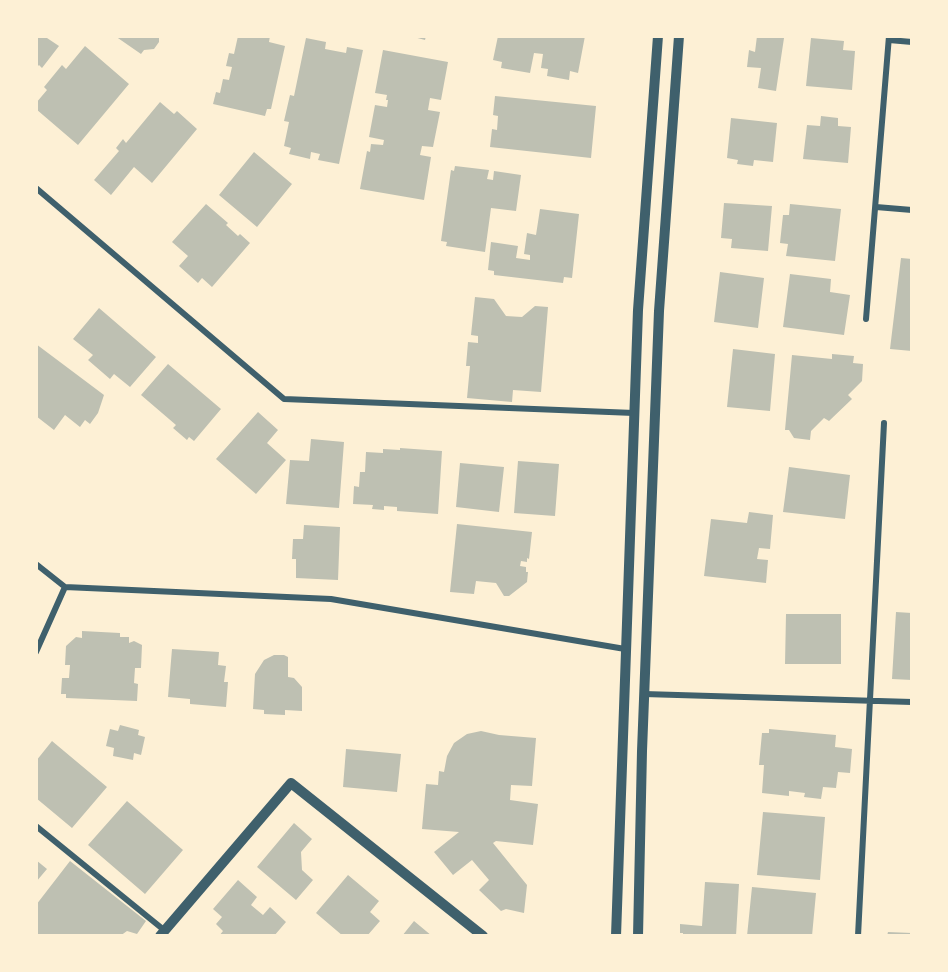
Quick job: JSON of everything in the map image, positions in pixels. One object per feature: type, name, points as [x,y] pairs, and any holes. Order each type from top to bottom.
[{"type":"street","points":[[616,936],[638,310],[658,36]]},
{"type":"street","points":[[638,936],[644,694],[659,311],[679,36]]},
{"type":"street","points":[[866,319],[889,38],[912,42]]},
{"type":"street","points":[[36,188],[284,399],[634,412]]},
{"type":"street","points":[[876,207],[912,210]]},
{"type":"street","points":[[858,936],[884,423]]},
{"type":"street","points":[[36,564],[65,587],[330,599],[625,649]]},
{"type":"street","points":[[36,652],[65,587]]},
{"type":"street","points":[[644,694],[912,702]]},
{"type":"street","points":[[163,935],[291,783],[483,936]]},
{"type":"street","points":[[36,826],[164,930],[163,935]]},
{"type":"building","points":[[36,36],[49,36],[47,38],[59,46],[42,68],[39,65],[36,68]]},
{"type":"building","points":[[115,36],[159,36],[159,42],[154,49],[144,50],[141,54]]},
{"type":"building","points":[[238,36],[270,36],[269,42],[285,46],[271,109],[267,109],[265,116],[213,104],[216,92],[220,93],[223,79],[229,80],[232,67],[226,66],[229,53],[234,54]]},
{"type":"building","points":[[410,36],[426,36],[425,40]]},
{"type":"building","points":[[498,36],[585,36],[578,73],[570,71],[569,80],[547,76],[548,69],[541,68],[543,54],[534,53],[530,73],[501,68],[502,62],[493,60]]},
{"type":"building","points":[[757,36],[784,38],[776,91],[758,88],[761,68],[747,67],[749,50],[755,52]]},
{"type":"building","points":[[306,38],[326,42],[325,49],[346,53],[347,47],[363,50],[339,164],[318,160],[320,154],[311,152],[310,159],[289,154],[291,148],[284,146],[289,122],[284,121],[290,95],[294,96]]},
{"type":"building","points":[[811,38],[844,41],[843,50],[855,51],[852,90],[806,86]]},
{"type":"building","points":[[85,46],[129,84],[78,145],[36,109],[36,103],[47,90],[44,87],[62,65],[66,69]]},
{"type":"building","points":[[383,50],[448,62],[441,100],[430,98],[428,110],[440,112],[433,147],[422,146],[420,155],[431,157],[424,200],[360,189],[367,151],[370,152],[371,144],[383,145],[384,140],[369,137],[375,105],[387,107],[387,95],[375,93]]},
{"type":"building","points":[[495,96],[596,106],[591,158],[490,147],[492,129],[497,130],[498,116],[493,115]]},
{"type":"building","points":[[160,102],[174,114],[177,111],[197,129],[152,183],[134,167],[111,195],[94,180],[119,151],[116,148],[123,139],[126,143]]},
{"type":"building","points":[[821,116],[838,118],[838,126],[851,127],[848,163],[803,159],[807,125],[820,126]]},
{"type":"building","points":[[731,118],[777,123],[773,162],[754,160],[753,166],[737,164],[738,160],[727,158]]},
{"type":"building","points":[[254,152],[292,184],[257,227],[219,195]]},
{"type":"building","points":[[455,166],[489,170],[487,179],[493,180],[494,171],[521,175],[516,211],[491,208],[485,252],[446,246],[447,242],[441,241],[451,170],[454,171]]},
{"type":"building","points":[[724,203],[772,206],[768,251],[731,248],[732,239],[721,238]]},
{"type":"building","points":[[206,204],[228,223],[226,225],[238,236],[240,234],[250,243],[212,287],[202,278],[198,283],[179,266],[188,256],[172,242]]},
{"type":"building","points":[[790,204],[841,209],[835,261],[786,256],[788,244],[780,243],[783,215],[789,215]]},
{"type":"building","points":[[540,209],[579,214],[572,278],[564,277],[563,283],[494,275],[494,271],[488,270],[491,242],[518,246],[516,258],[530,260],[530,255],[524,254],[527,233],[536,235]]},
{"type":"building","points":[[901,258],[912,259],[912,351],[890,349]]},
{"type":"building","points":[[720,272],[764,278],[758,328],[714,322]]},
{"type":"building","points":[[790,274],[831,279],[830,292],[850,295],[844,335],[783,327]]},
{"type":"building","points":[[475,297],[494,299],[506,316],[522,317],[535,306],[548,307],[541,392],[513,390],[512,402],[467,398],[470,366],[466,366],[468,342],[478,343],[478,336],[471,335]]},
{"type":"building","points":[[99,308],[156,357],[130,387],[114,374],[110,379],[88,360],[93,355],[73,339]]},
{"type":"building","points":[[36,344],[104,395],[98,413],[90,424],[85,420],[80,427],[65,415],[54,430],[36,416]]},
{"type":"building","points":[[733,349],[775,354],[770,411],[727,407]]},
{"type":"building","points":[[832,354],[854,356],[853,363],[863,364],[862,381],[848,395],[852,399],[829,421],[824,418],[811,431],[810,440],[794,438],[789,430],[785,430],[792,355],[832,359]]},
{"type":"building","points":[[168,364],[221,409],[194,441],[189,437],[187,440],[173,428],[176,425],[141,395]]},
{"type":"building","points":[[258,412],[278,430],[267,443],[286,460],[256,494],[216,459]]},
{"type":"building","points":[[311,439],[344,442],[339,508],[286,504],[290,460],[309,461]]},
{"type":"building","points":[[400,448],[442,451],[438,514],[397,511],[397,507],[384,506],[384,510],[372,509],[373,505],[353,504],[354,486],[359,487],[360,472],[365,472],[366,452],[383,453],[383,449],[400,450]]},
{"type":"building","points":[[518,461],[559,464],[555,516],[514,513]]},
{"type":"building","points":[[460,463],[504,467],[499,512],[456,507]]},
{"type":"building","points":[[789,467],[850,475],[845,519],[783,512]]},
{"type":"building","points":[[749,512],[773,515],[770,549],[759,548],[757,559],[768,560],[766,583],[704,576],[711,519],[747,523]]},
{"type":"building","points":[[457,524],[532,532],[529,559],[527,558],[527,562],[521,561],[520,566],[526,567],[527,582],[509,596],[504,596],[496,583],[476,581],[474,594],[450,592]]},
{"type":"building","points":[[304,525],[340,527],[338,580],[296,578],[296,559],[292,559],[293,539],[303,539]]},
{"type":"building","points":[[896,612],[912,613],[912,680],[892,679]]},
{"type":"building","points":[[786,614],[841,614],[841,664],[785,664]]},
{"type":"building","points":[[82,631],[120,633],[120,637],[129,637],[129,643],[134,641],[142,645],[141,668],[135,668],[134,683],[138,684],[137,701],[66,698],[66,694],[61,694],[62,678],[69,678],[70,665],[65,665],[66,646],[76,637],[82,638]]},
{"type":"building","points":[[172,649],[219,652],[218,665],[226,666],[224,682],[228,682],[226,707],[190,704],[190,699],[168,697]]},
{"type":"building","points":[[274,655],[288,657],[288,677],[294,678],[302,687],[302,711],[285,710],[285,715],[264,714],[264,710],[253,709],[255,674],[264,660]]},
{"type":"building","points":[[120,725],[139,730],[138,735],[145,737],[141,755],[134,753],[133,760],[113,756],[114,748],[106,746],[110,729],[118,731]]},
{"type":"building","points":[[769,729],[836,735],[835,747],[852,749],[850,773],[838,772],[836,788],[823,787],[821,799],[804,797],[805,793],[789,791],[789,796],[762,793],[764,765],[759,765],[762,733],[769,733]]},
{"type":"building","points":[[481,731],[536,738],[532,786],[511,785],[510,800],[538,804],[533,845],[496,841],[493,843],[527,885],[524,913],[506,909],[501,911],[479,890],[489,880],[472,860],[453,875],[434,852],[459,832],[422,829],[426,784],[438,785],[439,771],[444,772],[447,756],[454,743],[467,734]]},
{"type":"building","points":[[52,741],[107,787],[72,828],[36,798],[36,761]]},
{"type":"building","points":[[346,749],[401,754],[397,792],[343,787]]},
{"type":"building","points":[[127,801],[183,850],[145,894],[88,845]]},
{"type":"building","points":[[763,812],[825,817],[820,880],[757,875]]},
{"type":"building","points":[[294,823],[312,839],[301,852],[302,870],[313,880],[296,900],[257,867]]},
{"type":"building","points":[[36,860],[47,869],[36,882]]},
{"type":"building","points":[[70,861],[146,921],[137,934],[127,931],[120,936],[36,936],[36,905]]},
{"type":"building","points":[[348,875],[379,901],[370,912],[380,921],[367,936],[343,936],[316,913]]},
{"type":"building","points":[[238,880],[257,897],[251,905],[263,915],[270,907],[286,922],[274,936],[219,936],[223,931],[216,924],[222,917],[213,909]]},
{"type":"building","points":[[705,882],[739,884],[736,936],[683,936],[683,933],[680,933],[680,924],[702,926]]},
{"type":"building","points":[[752,887],[816,893],[812,936],[747,936]]},
{"type":"building","points":[[414,921],[432,936],[402,936]]},
{"type":"building","points":[[888,932],[912,933],[912,936],[887,936]]}]
